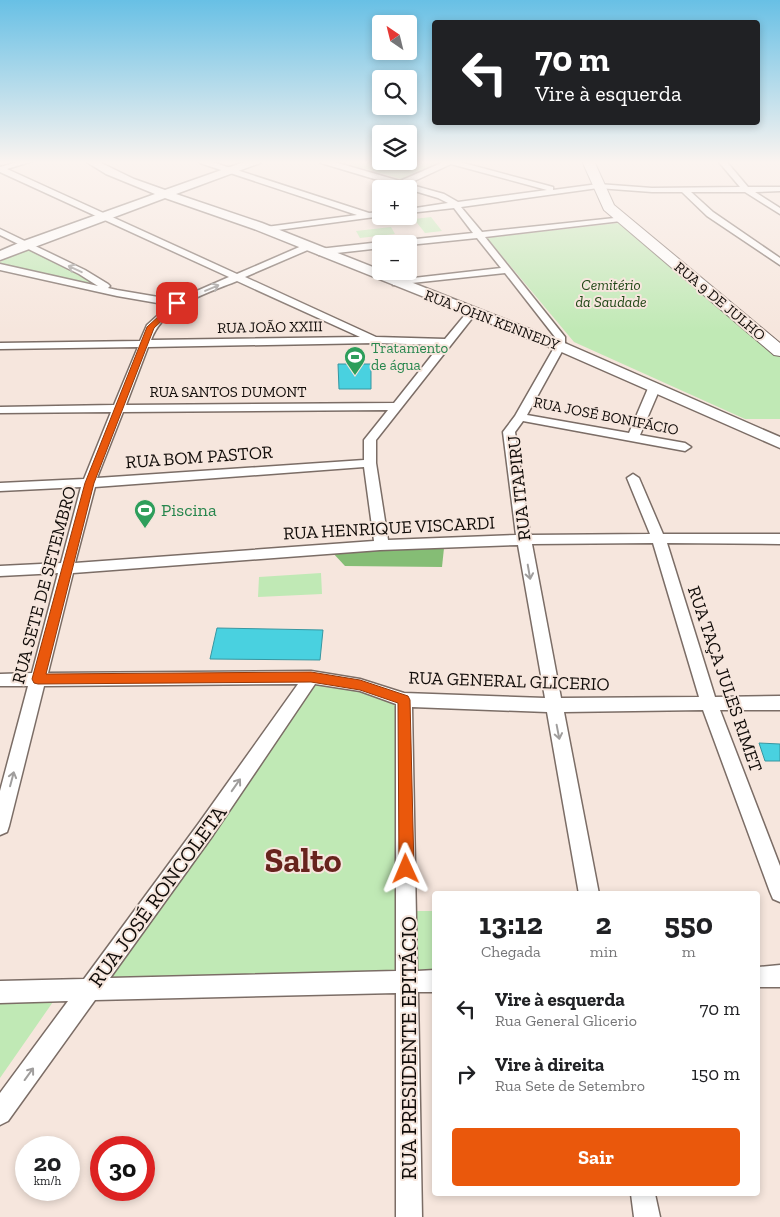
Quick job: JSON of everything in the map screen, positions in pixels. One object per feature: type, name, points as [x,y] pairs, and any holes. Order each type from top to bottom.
[{"type":"main road","name":"RUA 9 DE JULHO","points":[[636,218],[749,307]]},
{"type":"main road","name":"RUA 9 DE JULHO","points":[[621,219],[780,351]]},
{"type":"street","points":[[0,256],[99,218]]},
{"type":"street","points":[[108,218],[375,340]]},
{"type":"street","name":"RUA JOHN KENNEDY","points":[[233,218],[560,346],[655,386],[741,426],[779,434]]},
{"type":"street","points":[[266,230],[356,218]]},
{"type":"street","points":[[466,218],[556,330],[560,337],[560,346]]},
{"type":"street","points":[[716,218],[780,262]]},
{"type":"street","points":[[417,242],[621,219]]},
{"type":"street","points":[[0,232],[25,246],[82,272],[118,293]]},
{"type":"street","name":"RUA SETE DE SETEMBRO","points":[[1,816],[89,483],[151,327],[177,303],[238,277],[313,250],[372,247]]},
{"type":"street","points":[[0,268],[118,293],[177,303]]},
{"type":"street","points":[[396,283],[507,270]]},
{"type":"street","points":[[382,545],[370,463],[370,440],[472,312]]},
{"type":"street","name":"RUA JOÃO XXIII","points":[[0,346],[375,340],[449,342]]},
{"type":"street","name":"RUA ITAPIRU","points":[[560,346],[509,432],[524,541],[588,891]]},
{"type":"street","points":[[633,437],[655,386]]},
{"type":"street","name":"RUA SANTOS DUMONT","points":[[0,410],[397,406]]},
{"type":"street","name":"RUA JOSÉ BONIFÁCIO","points":[[520,416],[685,447]]},
{"type":"street","name":"RUA BOM PASTOR","points":[[0,487],[89,483],[370,463]]},
{"type":"street","name":"RUA TAÇA JULES RIMET","points":[[633,478],[659,540],[709,703],[780,892]]},
{"type":"street","name":"RUA HENRIQUE VISCARDI","points":[[0,571],[67,569],[382,545],[524,541],[779,540]]},
{"type":"street","name":"RUA GENERAL GLICERIO","points":[[0,680],[311,677],[360,685],[404,700],[553,705],[780,703]]},
{"type":"street","name":"RUA JOSÉ RONCOLETA","points":[[0,1113],[206,829],[311,677]]},
{"type":"street","name":"RUA PRESIDENTE EPITÁCIO","points":[[404,700],[409,1217]]},
{"type":"street","points":[[760,977],[780,976]]},
{"type":"street","points":[[0,992],[432,981]]},
{"type":"street","points":[[643,1196],[647,1217]]},
{"type":"green space","points":[[432,218],[442,231],[425,233],[417,223],[417,219]]},
{"type":"green space","name":"Cemitério da Saudade","points":[[618,223],[780,357],[780,419],[745,419],[574,342],[487,238]]},
{"type":"green space","points":[[391,227],[395,234],[372,235],[372,237],[360,238],[356,231]]},
{"type":"green space","points":[[31,250],[94,283],[92,285],[0,267],[0,262],[22,251]]},
{"type":"green space","points":[[391,548],[444,548],[442,567],[345,566],[332,552]]},
{"type":"green space","points":[[321,573],[322,594],[258,597],[259,577]]},
{"type":"green space","points":[[314,678],[403,701],[405,978],[95,988]]},
{"type":"green space","points":[[413,911],[432,911],[432,970],[415,970]]},
{"type":"green space","points":[[55,999],[0,1078],[0,1000]]},
{"type":"water","name":"Tratamento de água","points":[[338,364],[371,364],[371,389],[339,389]]},
{"type":"water","points":[[217,628],[323,630],[320,660],[210,659]]},
{"type":"water","points":[[759,743],[780,744],[780,761],[765,761]]},
{"type":"place","name":"Tratamento de água","points":[[355,376]]},
{"type":"place","name":"Piscina","points":[[145,529]]},
{"type":"district","name":"Salto","points":[[303,860]]},
{"type":"route","points":[[177,303],[151,327],[89,483],[38,679],[311,677],[360,685],[404,700],[406,869]]}]
